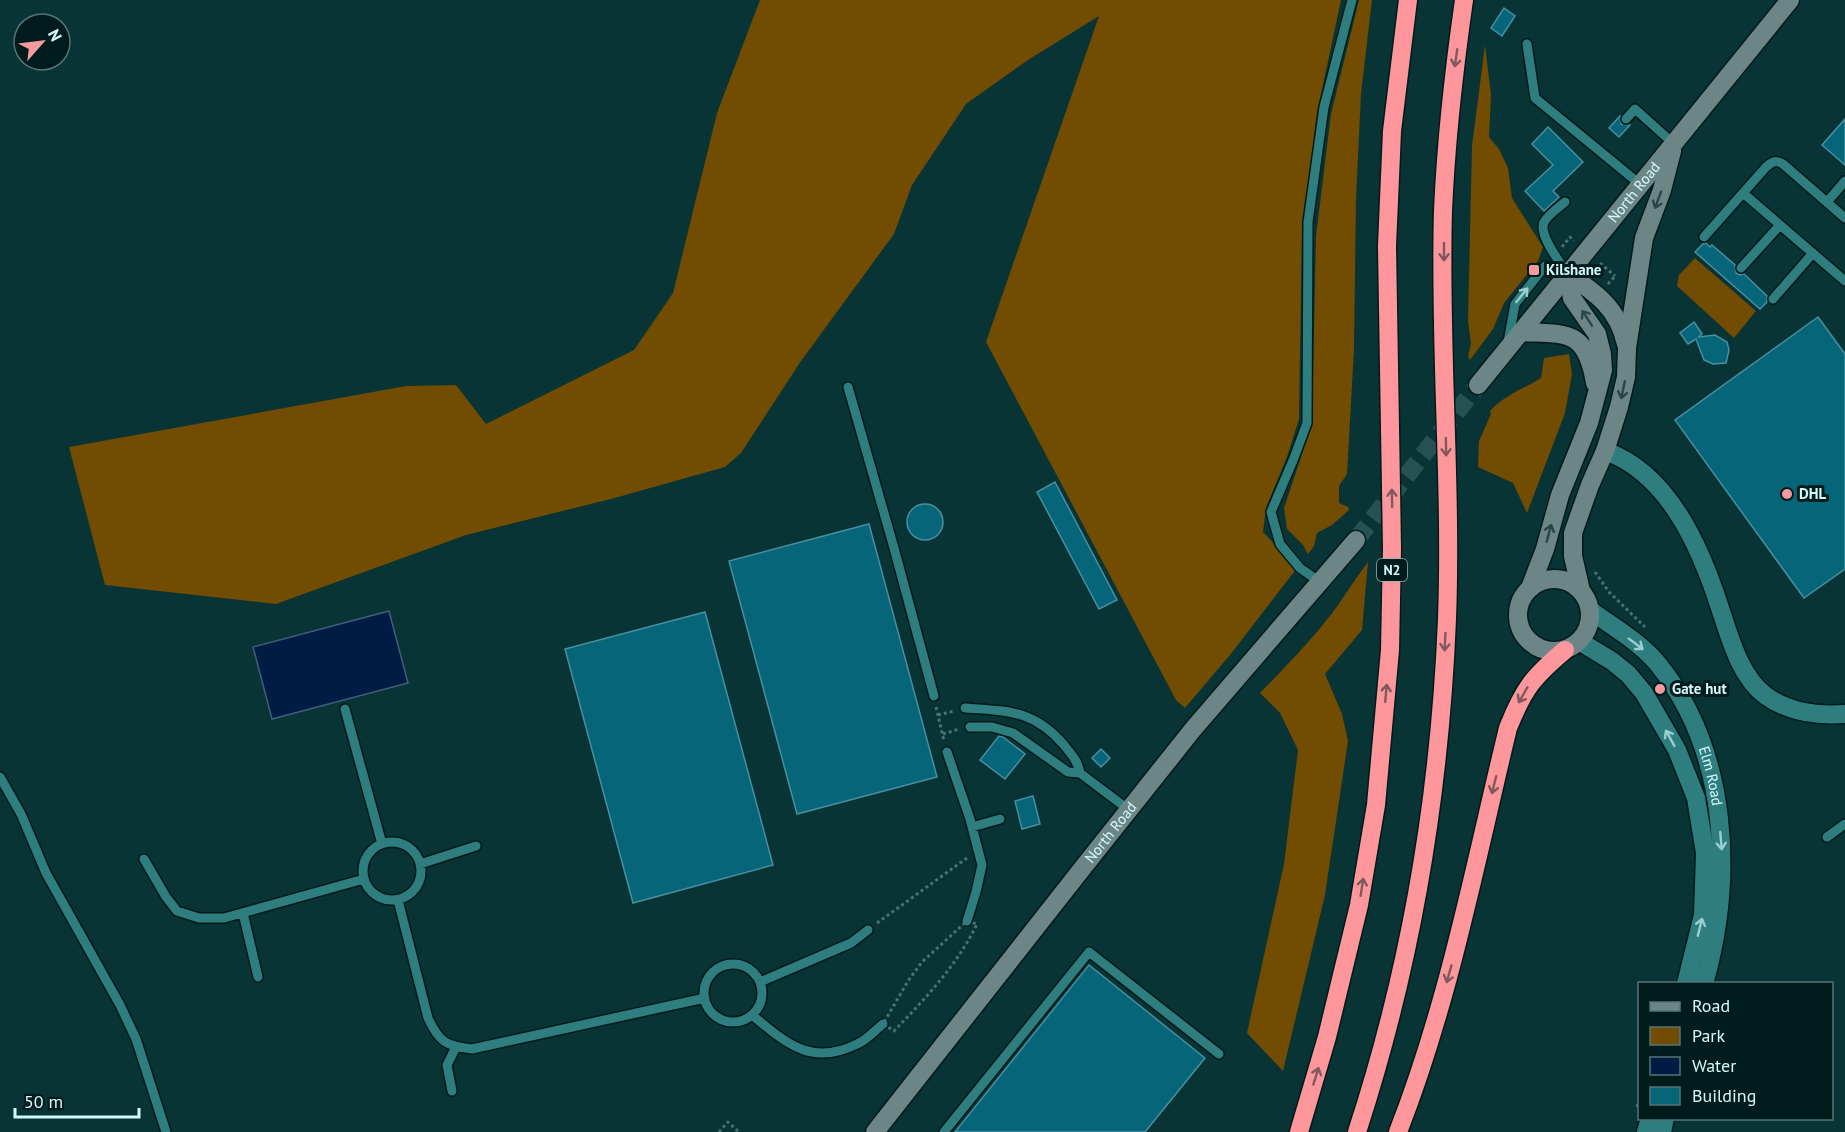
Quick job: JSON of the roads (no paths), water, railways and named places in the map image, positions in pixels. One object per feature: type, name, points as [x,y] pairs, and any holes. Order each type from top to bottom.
[{"type":"highway","name":"N2","points":[[1299,1132],[1327,1037],[1359,905],[1376,805],[1390,650],[1392,549],[1387,235],[1392,131],[1408,0]]},
{"type":"highway","points":[[1357,1132],[1394,1000],[1413,908],[1431,806],[1442,702],[1447,618],[1443,212],[1450,99],[1464,0]]},
{"type":"highway","points":[[1398,1132],[1431,1038],[1455,954],[1508,728],[1520,698],[1533,680],[1572,645]]},
{"type":"main road","name":"North Road","points":[[1478,385],[1790,0]]},
{"type":"main road","points":[[1581,591],[1573,556],[1574,533],[1619,407],[1626,377],[1627,348],[1644,238],[1662,189],[1674,144]]},
{"type":"main road","points":[[1568,274],[1599,295],[1614,314],[1627,348]]},
{"type":"main road","points":[[1530,588],[1545,549],[1560,495],[1585,434],[1603,370],[1597,334],[1572,298],[1568,274]]},
{"type":"main road","points":[[1521,332],[1568,334],[1583,346],[1592,365],[1597,393]]},
{"type":"main road","name":"North Road","points":[[875,1132],[1194,728],[1356,540]]},
{"type":"main road","points":[[1552,579],[1573,584],[1587,600],[1590,610],[1586,632],[1572,645],[1553,651],[1541,649],[1530,643],[1522,633],[1518,622],[1518,610],[1522,598],[1530,588],[1540,581],[1552,579]]},
{"type":"street","points":[[1605,451],[1632,463],[1663,493],[1683,520],[1708,574],[1731,640],[1747,674],[1766,696],[1793,710],[1820,716],[1845,714]]},
{"type":"street","name":"Elm Road","points":[[1590,610],[1642,648],[1658,664],[1684,703],[1702,741],[1717,798],[1722,855],[1719,904],[1705,982]]},
{"type":"street","name":"Elm Road","points":[[1572,645],[1612,661],[1628,674],[1644,693],[1677,750],[1696,798],[1705,853],[1703,915],[1686,982]]},
{"type":"lane","points":[[1320,582],[1300,568],[1280,544],[1271,512],[1306,423],[1308,222],[1324,107],[1352,0]]},
{"type":"lane","points":[[1527,44],[1535,98],[1641,185]]},
{"type":"lane","points":[[1626,119],[1635,109],[1674,144]]},
{"type":"lane","points":[[1704,237],[1766,167],[1771,162],[1777,161],[1845,218]]},
{"type":"lane","points":[[1827,202],[1845,181]]},
{"type":"lane","points":[[1743,193],[1845,281]]},
{"type":"lane","points":[[1565,202],[1544,222],[1543,231],[1568,274]]},
{"type":"lane","points":[[1741,268],[1780,225]]},
{"type":"lane","points":[[1773,299],[1813,253]]},
{"type":"lane","points":[[1506,350],[1515,304],[1545,266],[1568,274]]},
{"type":"lane","points":[[848,387],[934,696]]},
{"type":"lane","points":[[965,708],[1008,711],[1034,719],[1054,734],[1079,763],[1080,773]]},
{"type":"lane","points":[[345,709],[381,844]]},
{"type":"lane","points":[[970,726],[992,727],[1013,734],[1068,772],[1080,773],[1128,810]]},
{"type":"lane","points":[[947,753],[982,865],[967,921]]},
{"type":"lane","points":[[0,777],[21,814],[46,873],[136,1039],[166,1132]]},
{"type":"lane","points":[[972,827],[1000,819]]},
{"type":"lane","points":[[1827,837],[1845,824]]},
{"type":"lane","points":[[391,842],[409,848],[416,855],[420,864],[421,874],[414,891],[398,900],[379,897],[372,892],[364,879],[363,866],[367,857],[381,844],[391,842]]},
{"type":"lane","points":[[420,864],[476,846]]},
{"type":"lane","points":[[144,859],[177,911],[199,918],[224,918],[364,879]]},
{"type":"lane","points":[[398,900],[428,1018],[435,1034],[449,1046],[472,1049],[705,998]]},
{"type":"lane","points":[[243,913],[258,977]]},
{"type":"lane","points":[[760,982],[851,943],[868,930]]},
{"type":"lane","points":[[944,1132],[1089,952],[1219,1054]]},
{"type":"lane","points":[[732,964],[742,966],[751,970],[760,982],[762,996],[760,1005],[752,1015],[739,1022],[730,1022],[713,1014],[705,998],[705,988],[709,979],[723,966],[732,964]]},
{"type":"lane","points":[[752,1015],[780,1039],[800,1050],[828,1053],[858,1044],[883,1024]]},
{"type":"lane","points":[[452,1091],[447,1065],[456,1047]]},
{"type":"water","points":[[389,611],[408,683],[272,719],[253,647]]},
{"type":"tunnel","points":[[1356,540],[1478,385]]},
{"type":"place","name":"Kilshane","points":[[1534,270]]},
{"type":"place","name":"DHL","points":[[1787,494]]},
{"type":"place","name":"Gate hut","points":[[1660,689]]}]
